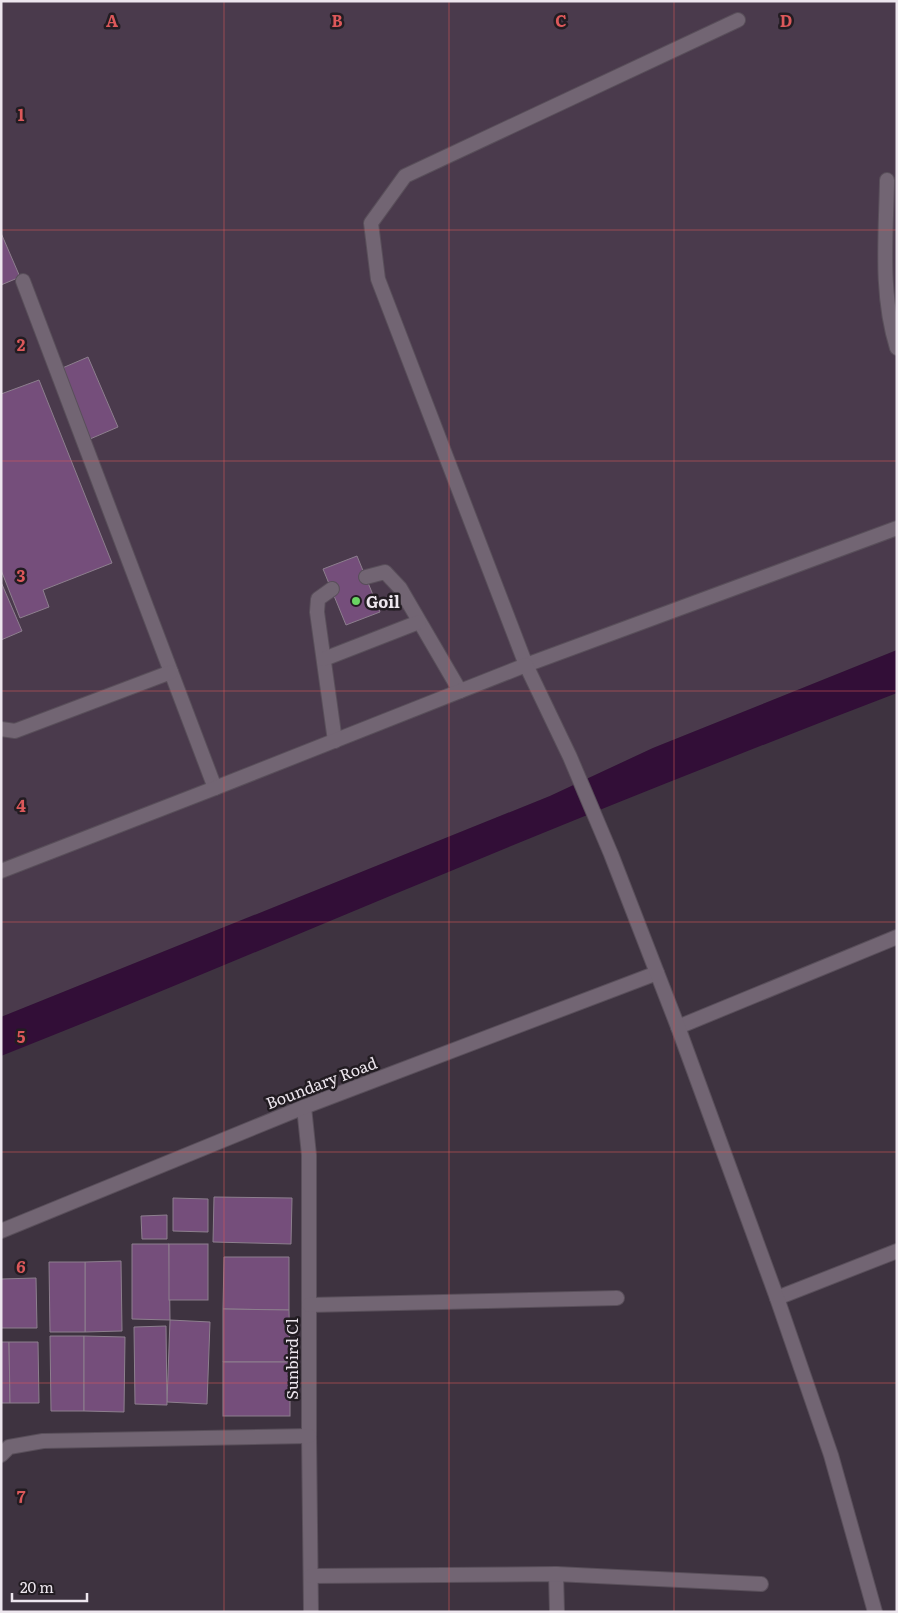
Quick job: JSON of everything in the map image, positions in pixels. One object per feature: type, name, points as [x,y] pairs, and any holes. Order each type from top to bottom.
[{"type":"street","points":[[738,20],[405,176],[371,223],[378,279],[526,664],[570,757],[611,854],[678,1026],[777,1298],[831,1455],[875,1612]]},
{"type":"street","points":[[888,180],[885,271],[891,329],[897,348]]},
{"type":"street","points":[[23,281],[215,788]]},
{"type":"street","points":[[1,871],[335,741],[526,664],[897,528]]},
{"type":"street","points":[[366,577],[385,572],[400,588],[460,691]]},
{"type":"street","points":[[332,589],[318,599],[317,612],[335,741]]},
{"type":"street","points":[[324,659],[419,622]]},
{"type":"street","points":[[1,729],[15,731],[171,672]]},
{"type":"street","points":[[678,1026],[897,937]]},
{"type":"street","name":"Boundary Road","points":[[1,1231],[304,1106],[657,973]]},
{"type":"street","name":"Sunbird Cl","points":[[304,1106],[309,1155],[311,1612]]},
{"type":"street","points":[[777,1298],[897,1252]]},
{"type":"street","points":[[309,1305],[617,1298]]},
{"type":"street","points":[[1,1455],[9,1446],[43,1441],[309,1436]]},
{"type":"street","points":[[556,1574],[557,1612]]},
{"type":"street","points":[[311,1576],[556,1574],[761,1584]]},
{"type":"shaded area","points":[[1,1],[897,1],[897,650],[653,748],[550,796],[1,1017]]},
{"type":"shaded area","points":[[897,650],[897,693],[558,827],[1,1056],[1,1017],[550,796],[653,748]]},
{"type":"building","points":[[1,233],[20,277],[1,285]]},
{"type":"building","points":[[88,357],[118,427],[90,439],[60,369]]},
{"type":"building","points":[[39,380],[112,563],[43,590],[49,607],[20,618],[1,570],[1,394]]},
{"type":"building","name":"Goil","points":[[357,556],[380,612],[346,625],[323,569]]},
{"type":"building","points":[[1,582],[22,631],[1,640]]},
{"type":"building","points":[[214,1197],[292,1198],[291,1244],[213,1242]]},
{"type":"building","points":[[173,1198],[208,1199],[208,1232],[173,1231]]},
{"type":"building","points":[[167,1215],[167,1239],[142,1239],[141,1216]]},
{"type":"building","points":[[132,1244],[169,1244],[170,1320],[132,1319]]},
{"type":"building","points":[[169,1244],[208,1244],[208,1300],[169,1300]]},
{"type":"building","points":[[224,1257],[289,1257],[289,1310],[223,1309]]},
{"type":"building","points":[[121,1261],[122,1331],[85,1332],[85,1262]]},
{"type":"building","points":[[49,1262],[85,1262],[85,1332],[50,1332]]},
{"type":"building","points":[[36,1278],[37,1328],[1,1328],[1,1279]]},
{"type":"building","points":[[223,1309],[289,1310],[290,1362],[223,1362]]},
{"type":"building","points":[[170,1320],[210,1322],[207,1404],[167,1402]]},
{"type":"building","points":[[166,1326],[167,1405],[135,1404],[134,1327]]},
{"type":"building","points":[[50,1336],[84,1336],[84,1411],[51,1411]]},
{"type":"building","points":[[84,1336],[125,1337],[124,1412],[84,1411]]},
{"type":"building","points":[[1,1342],[9,1342],[10,1403],[1,1403]]},
{"type":"building","points":[[9,1342],[38,1342],[39,1403],[10,1403]]},
{"type":"building","points":[[223,1362],[290,1362],[290,1416],[223,1416]]},
{"type":"place","name":"Goil","points":[[356,601]]}]
